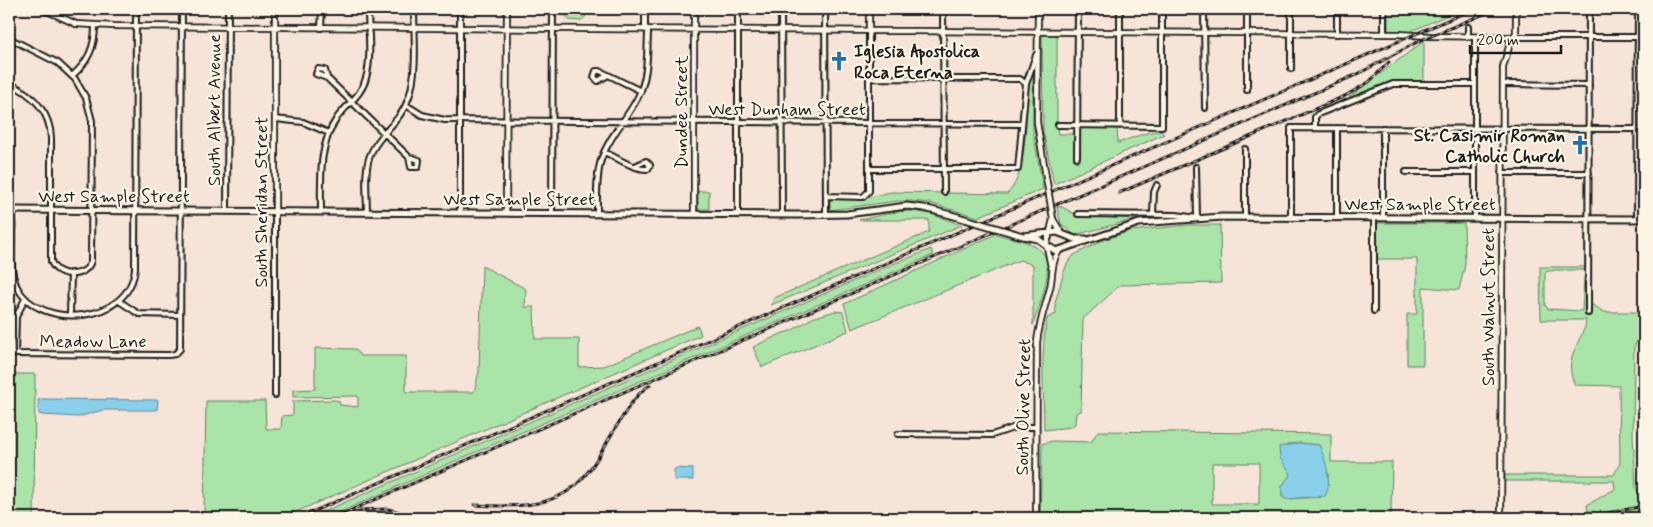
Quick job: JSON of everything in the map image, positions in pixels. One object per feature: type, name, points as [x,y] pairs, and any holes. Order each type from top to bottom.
[{"type":"main road","name":"West Sample Street","points":[[10,210],[826,215],[908,206],[924,208],[1038,239],[1047,246]]},
{"type":"main road","name":"West Sample Street","points":[[1061,250],[1087,239],[1139,223],[1197,218],[1644,219]]},
{"type":"main road","name":"West Sample Street","points":[[1023,236],[1050,232]]},
{"type":"main road","points":[[1050,232],[1062,233],[1065,240],[1061,250],[1053,250],[1047,246],[1050,232]]},
{"type":"main road","name":"West Sample Street","points":[[1062,233],[1075,240],[1087,239]]},
{"type":"street","points":[[43,9],[70,22],[96,26],[1291,33],[1468,37],[1638,36]]},
{"type":"street","points":[[9,141],[10,257],[15,282],[25,299],[47,312],[70,314],[97,312],[120,301],[129,288],[134,272],[136,9]]},
{"type":"street","points":[[120,301],[139,314],[180,315],[182,9]]},
{"type":"street","name":"South Albert Avenue","points":[[227,211],[228,9]]},
{"type":"street","name":"South Sheridan Street","points":[[275,9],[275,395]]},
{"type":"street","points":[[322,9],[322,28]]},
{"type":"street","points":[[321,212],[322,161],[329,133],[340,115],[360,92],[366,78],[368,9]]},
{"type":"street","points":[[367,212],[368,161],[376,144],[406,105],[413,81],[414,9]]},
{"type":"street","points":[[460,9],[460,212]]},
{"type":"street","points":[[506,213],[507,9]]},
{"type":"street","points":[[552,213],[553,9]]},
{"type":"street","points":[[597,214],[598,176],[604,152],[641,91],[646,72],[645,9]]},
{"type":"street","name":"Dundee Street","points":[[694,9],[694,214]]},
{"type":"street","points":[[738,9],[738,215]]},
{"type":"street","points":[[781,9],[782,215]]},
{"type":"street","points":[[825,9],[826,215]]},
{"type":"street","points":[[826,196],[867,195],[869,169],[869,9]]},
{"type":"street","points":[[944,9],[944,192]]},
{"type":"street","points":[[1038,9],[1037,122],[1053,219],[1050,232]]},
{"type":"street","points":[[1077,157],[1078,9]]},
{"type":"street","points":[[1120,9],[1120,126]]},
{"type":"street","points":[[1058,126],[1162,126],[1162,9]]},
{"type":"street","points":[[1204,9],[1204,108]]},
{"type":"street","points":[[1247,9],[1247,90]]},
{"type":"street","points":[[1291,9],[1291,69]]},
{"type":"street","points":[[1337,9],[1337,34]]},
{"type":"street","points":[[1384,9],[1384,34]]},
{"type":"street","name":"South Walnut Street","points":[[1501,518],[1503,62],[1513,36],[1516,33],[1516,9]]},
{"type":"street","points":[[1588,313],[1589,9]]},
{"type":"street","points":[[1637,219],[1638,9]]},
{"type":"street","points":[[72,76],[88,59],[93,46],[96,26]]},
{"type":"street","points":[[1468,27],[1468,37]]},
{"type":"street","points":[[1474,218],[1475,37]]},
{"type":"street","points":[[9,38],[58,63],[72,76],[83,92],[91,114],[91,263],[84,272],[61,273],[52,265],[51,138],[49,124],[42,108],[34,98],[9,83]]},
{"type":"street","points":[[869,169],[944,170],[1018,168],[1026,84],[1037,53]]},
{"type":"street","points":[[869,78],[1020,79],[1029,74]]},
{"type":"street","points":[[608,75],[641,91]]},
{"type":"street","points":[[328,78],[409,157]]},
{"type":"street","points":[[1020,79],[1026,84]]},
{"type":"street","points":[[1315,128],[1318,114],[1393,84],[1475,84]]},
{"type":"street","points":[[1503,84],[1589,84]]},
{"type":"street","name":"West Dunham Street","points":[[406,105],[431,118],[460,121],[1022,124]]},
{"type":"street","points":[[275,119],[303,122],[329,133]]},
{"type":"street","points":[[1291,218],[1291,128],[1637,129]]},
{"type":"street","points":[[1337,128],[1337,218]]},
{"type":"street","points":[[1383,128],[1384,218]]},
{"type":"street","points":[[1245,149],[1245,218]]},
{"type":"street","points":[[604,152],[635,166]]},
{"type":"street","points":[[1196,167],[1197,218]]},
{"type":"street","points":[[1406,172],[1475,172]]},
{"type":"street","points":[[1502,173],[1589,173]]},
{"type":"street","points":[[1153,214],[1154,192],[1157,185]]},
{"type":"street","name":"West Sample Street","points":[[1078,214],[1176,214],[1197,218]]},
{"type":"street","points":[[1374,218],[1374,311]]},
{"type":"street","points":[[1053,219],[1062,233]]},
{"type":"street","name":"South Olive Street","points":[[1036,518],[1037,342],[1039,326],[1051,282],[1052,268],[1047,246]]},
{"type":"street","name":"South Olive Street","points":[[1052,268],[1061,250]]},
{"type":"street","points":[[70,314],[71,273]]},
{"type":"street","points":[[16,354],[16,317],[19,306],[25,299]]},
{"type":"street","name":"Meadow Lane","points":[[9,354],[169,355],[177,352],[180,347],[180,315]]},
{"type":"street","points":[[898,434],[992,435],[1016,427],[1036,427]]},
{"type":"green space","points":[[562,9],[580,9],[586,16],[581,21],[569,20],[562,12]]},
{"type":"green space","points":[[1388,9],[1461,9],[1409,32],[1388,32]]},
{"type":"green space","points":[[1045,34],[1057,35],[1057,128],[1058,134],[1074,134],[1076,162],[1080,161],[1080,127],[1117,128],[1118,143],[1150,132],[1160,131],[1164,134],[1054,184],[1043,131],[1042,36]]},
{"type":"green space","points":[[1424,41],[1424,81],[1392,81],[1350,99],[1349,97]]},
{"type":"green space","points":[[1035,62],[1035,122],[1043,178],[1034,125],[1033,75],[1033,131],[1043,189],[978,217],[929,203],[913,201],[897,201],[830,210],[830,198],[865,198],[891,192],[1007,194],[1015,182],[1021,167],[1028,92]]},
{"type":"green space","points":[[698,191],[709,191],[709,209],[698,209]]},
{"type":"green space","points":[[1057,207],[1062,207],[1078,216],[1136,219],[1075,235],[1061,224]]},
{"type":"green space","points":[[913,211],[931,214],[962,225],[771,305],[774,298],[929,232],[929,220],[859,220],[896,212]]},
{"type":"green space","points":[[1377,223],[1464,223],[1465,264],[1459,290],[1423,287],[1423,365],[1407,365],[1407,314],[1417,314],[1417,259],[1377,259]]},
{"type":"green space","points":[[1188,225],[1220,225],[1221,283],[1120,285],[1083,319],[1081,411],[1076,413],[1075,424],[1071,427],[1044,430],[1043,360],[1045,332],[1047,318],[1056,314],[1055,303],[1067,264],[1074,255],[1101,241],[1130,231]]},
{"type":"green space","points":[[996,234],[1030,244],[1040,250],[1045,257],[1047,275],[1033,325],[1033,265],[1020,260],[852,329],[844,304]]},
{"type":"green space","points":[[931,249],[933,255],[329,517],[318,514],[888,266]]},
{"type":"green space","points":[[482,266],[526,289],[525,307],[534,307],[535,339],[579,339],[579,367],[604,366],[698,326],[701,335],[282,518],[204,518],[206,401],[265,401],[266,429],[281,429],[282,416],[293,415],[293,401],[335,400],[339,401],[340,405],[358,407],[358,396],[293,397],[293,390],[315,389],[315,348],[355,349],[361,356],[406,356],[406,392],[474,392],[479,371]]},
{"type":"green space","points":[[1540,267],[1586,267],[1586,270],[1555,270],[1545,272],[1545,305],[1548,309],[1582,311],[1584,277],[1587,277],[1587,304],[1591,304],[1604,312],[1641,312],[1641,330],[1634,348],[1633,436],[1636,489],[1644,495],[1644,518],[1599,518],[1593,511],[1588,511],[1587,505],[1615,489],[1614,481],[1505,481],[1505,475],[1614,475],[1620,463],[1619,386],[1575,385],[1571,370],[1572,356],[1585,327],[1586,320],[1541,320]]},
{"type":"green space","points":[[835,311],[843,312],[848,331],[762,367],[753,347],[791,331],[812,318]]},
{"type":"green space","points":[[9,374],[35,374],[34,518],[9,518]]},
{"type":"green space","points":[[1098,431],[1331,434],[1331,462],[1392,462],[1391,515],[1040,518],[1042,444],[1052,441],[1091,442]],"holes":[[[1288,444],[1319,445],[1321,449],[1329,475],[1321,497],[1286,499],[1282,497],[1282,486],[1291,474]],[[1212,463],[1259,463],[1259,504],[1212,504]]]},
{"type":"water","points":[[38,400],[158,400],[157,410],[103,410],[78,417],[39,414]]},
{"type":"water","points":[[1300,443],[1319,445],[1326,463],[1328,478],[1325,496],[1286,499],[1282,497],[1282,486],[1291,474],[1280,458],[1279,447]]},
{"type":"water","points":[[676,468],[693,469],[693,480],[674,480],[674,470]]},
{"type":"railway","points":[[298,518],[1473,9]]},
{"type":"railway","points":[[333,518],[1358,74],[1419,41],[1496,9]]},
{"type":"railway","points":[[1119,193],[1345,96],[1369,82],[1389,62]]},
{"type":"railway","points":[[475,505],[516,506],[530,504],[557,497],[569,490],[590,469],[627,410],[644,389],[650,385]]},
{"type":"railway","points":[[1582,518],[1644,506]]},
{"type":"railway","points":[[360,510],[388,509],[421,518]]},
{"type":"place","name":"Iglesia Apostolica Roca Eterna","points":[[839,61]]},
{"type":"place","name":"St. Casimir Roman Catholic Church","points":[[1580,145]]}]
